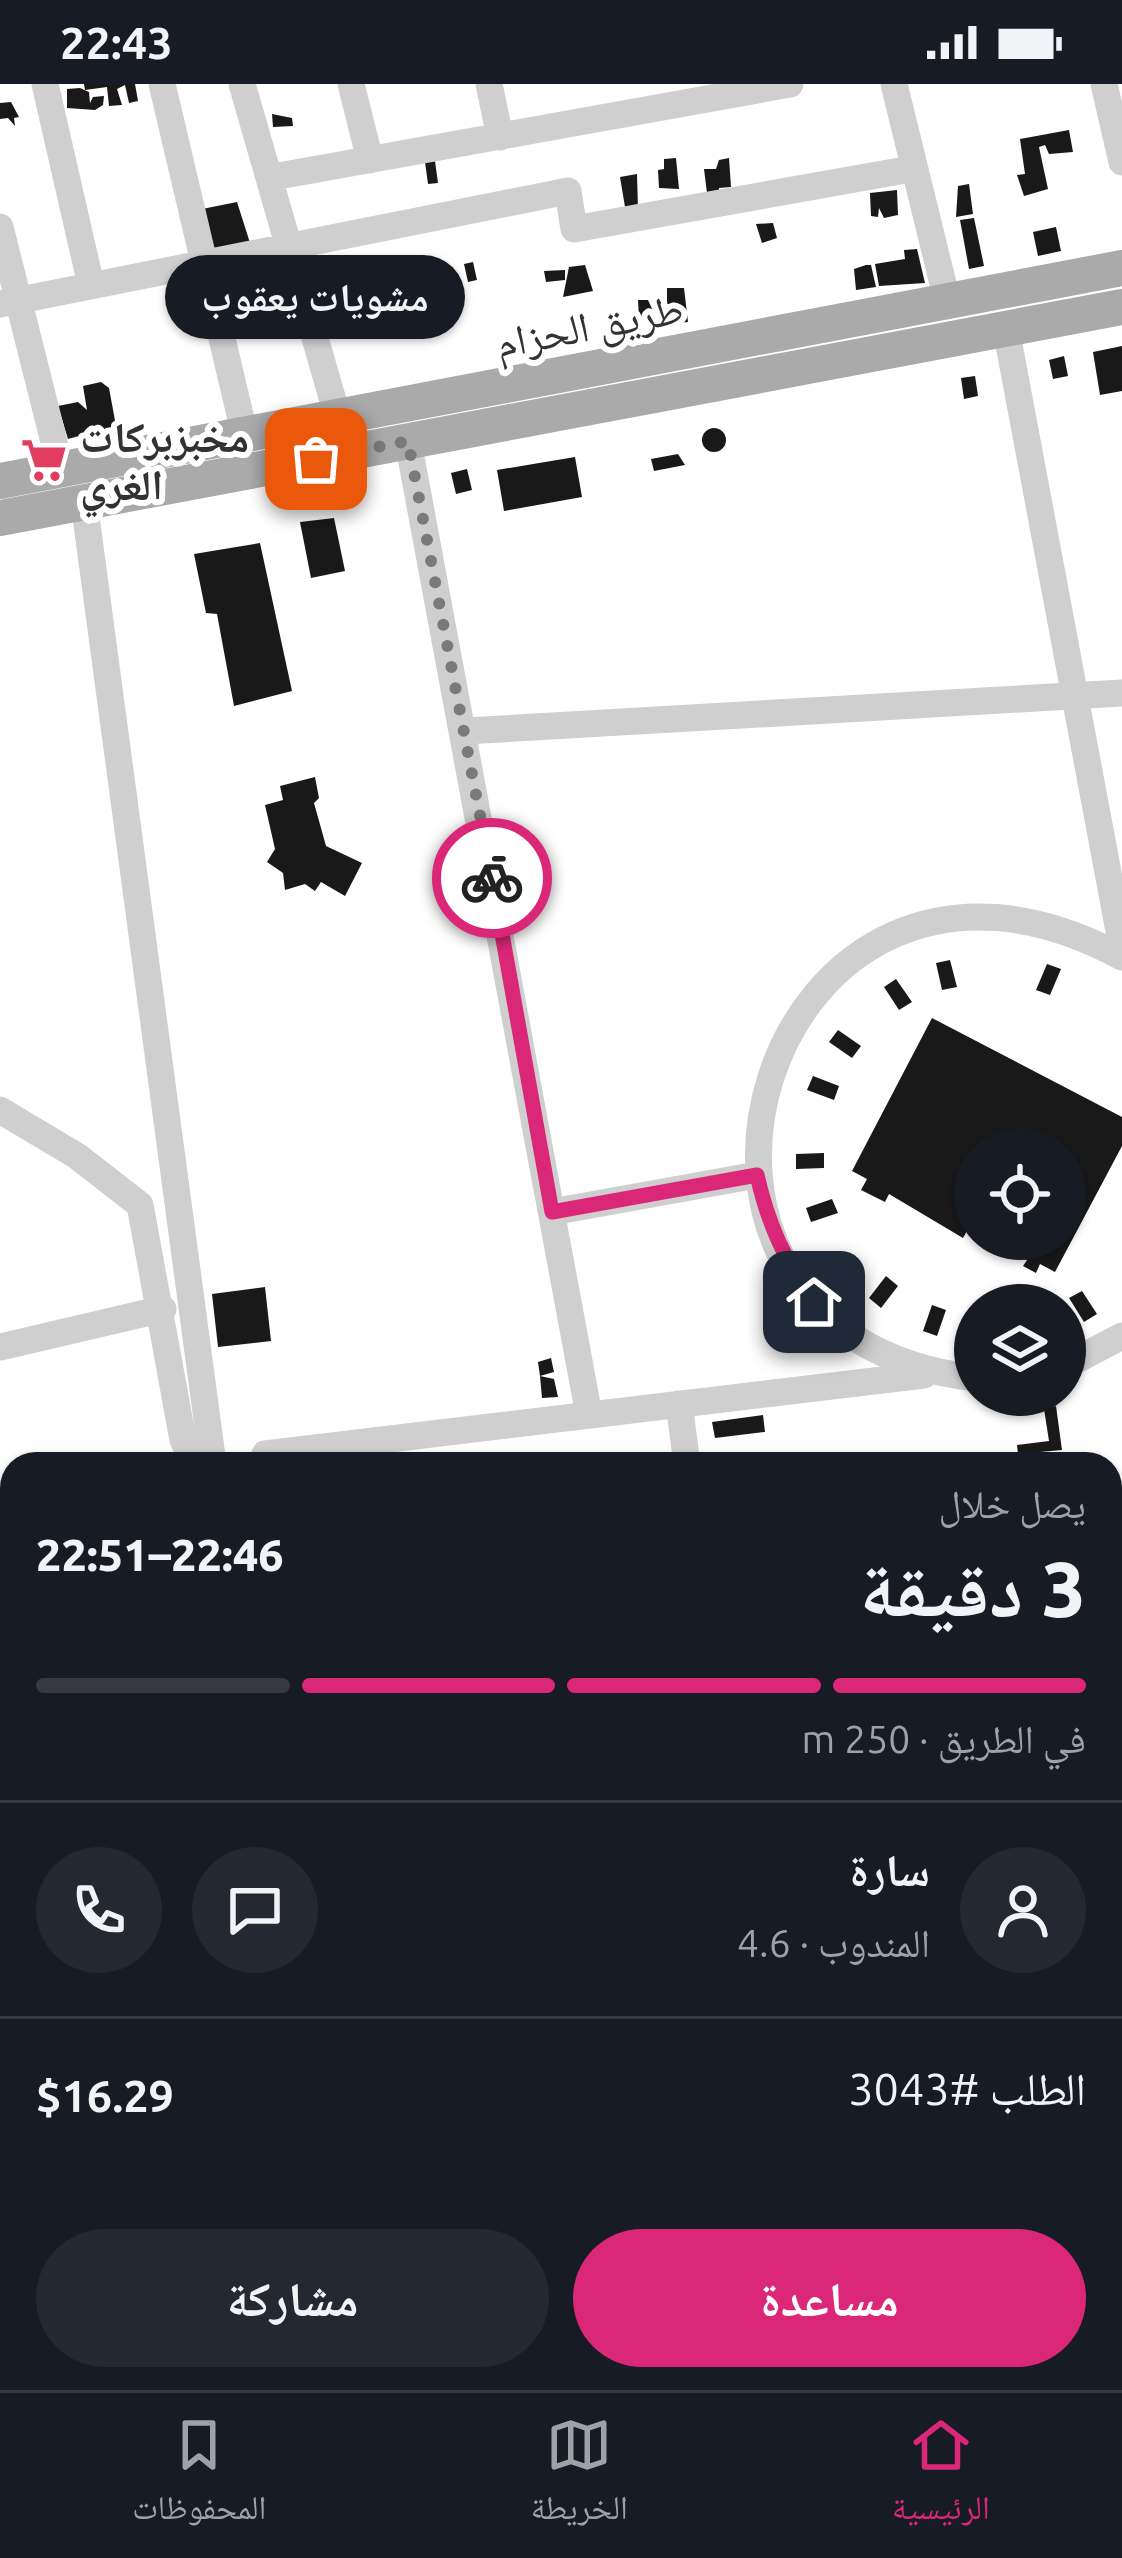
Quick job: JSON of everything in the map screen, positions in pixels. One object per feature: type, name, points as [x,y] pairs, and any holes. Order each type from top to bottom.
[{"type":"main road","name":"طريق الحزام","points":[[0,481],[1122,268]]},
{"type":"main road","name":"طريق الحزام","points":[[0,518],[1122,307]]},
{"type":"street","points":[[45,84],[91,285]]},
{"type":"street","points":[[162,84],[245,436]]},
{"type":"street","points":[[242,84],[273,178],[338,418]]},
{"type":"street","points":[[351,84],[370,160]]},
{"type":"street","points":[[489,84],[500,136]]},
{"type":"street","points":[[894,84],[911,169],[948,304]]},
{"type":"street","points":[[1104,84],[1122,162]]},
{"type":"street","points":[[273,178],[500,136],[631,98],[777,85]]},
{"type":"street","points":[[9,302],[568,190],[574,229],[911,169]]},
{"type":"street","points":[[0,226],[9,302],[61,470]]},
{"type":"street","points":[[1006,329],[1122,947]]},
{"type":"street","points":[[408,441],[466,731],[589,1415]]},
{"type":"street","points":[[84,502],[211,1452]]},
{"type":"street","points":[[466,731],[1073,692],[1122,693]]},
{"type":"street","points":[[934,1374],[890,1358],[849,1334],[814,1302],[777,1242],[757,1175],[757,1121],[769,1070],[793,1022],[816,994],[870,948],[919,926],[989,916],[1025,918],[1077,932],[1122,957]]},
{"type":"street","points":[[0,1110],[77,1156],[140,1205],[188,1452]]},
{"type":"street","points":[[552,1212],[757,1175]]},
{"type":"street","points":[[0,1347],[163,1309]]},
{"type":"street","points":[[1108,1353],[1122,1336]]},
{"type":"street","points":[[282,1452],[934,1374],[954,1376]]},
{"type":"street","points":[[679,1404],[685,1452]]},
{"type":"building","points":[[84,84],[135,84],[138,101],[129,103],[125,85],[117,89],[122,105],[109,106],[107,87],[85,90]]},
{"type":"building","points":[[67,89],[89,92],[90,103],[93,97],[104,96],[103,105],[95,110],[67,108]]},
{"type":"building","points":[[11,102],[19,117],[14,118],[15,126],[8,118],[0,119],[0,103]]},
{"type":"building","points":[[272,114],[292,118],[293,126],[273,127]]},
{"type":"building","points":[[1069,130],[1073,152],[1049,154],[1045,145],[1039,147],[1048,189],[1024,196],[1017,175],[1025,174],[1020,139]]},
{"type":"building","points":[[676,158],[679,189],[659,188],[658,170],[664,169],[664,159]]},
{"type":"building","points":[[729,158],[731,187],[719,188],[720,203],[708,201],[704,169],[716,169],[719,160]]},
{"type":"building","points":[[435,161],[438,183],[428,184],[425,162]]},
{"type":"building","points":[[637,174],[638,209],[626,213],[620,177]]},
{"type":"building","points":[[969,184],[973,214],[956,217],[958,186]]},
{"type":"building","points":[[897,190],[898,215],[884,218],[879,208],[878,217],[871,216],[870,193]]},
{"type":"building","points":[[237,202],[251,246],[210,250],[202,209]]},
{"type":"building","points":[[974,218],[984,266],[969,269],[960,220]]},
{"type":"building","points":[[773,223],[777,238],[762,243],[756,224]]},
{"type":"building","points":[[1056,227],[1061,251],[1038,256],[1033,232]]},
{"type":"building","points":[[917,249],[925,283],[879,286],[875,264],[905,259],[904,250]]},
{"type":"building","points":[[434,258],[444,291],[428,295],[419,262]]},
{"type":"building","points":[[473,262],[477,280],[468,282],[464,264]]},
{"type":"building","points":[[585,265],[593,291],[563,297],[569,267]]},
{"type":"building","points":[[871,265],[876,287],[856,290],[854,269]]},
{"type":"building","points":[[565,270],[565,280],[546,282],[544,271]]},
{"type":"building","points":[[667,288],[684,288],[688,322],[679,323],[677,305],[667,304]]},
{"type":"building","points":[[638,300],[648,300],[657,320],[639,319]]},
{"type":"building","points":[[1122,346],[1122,391],[1100,395],[1093,352]]},
{"type":"building","points":[[1064,356],[1068,376],[1053,379],[1049,360]]},
{"type":"building","points":[[975,376],[978,396],[964,399],[961,378]]},
{"type":"building","points":[[101,382],[109,388],[116,426],[68,439],[58,406],[78,402],[87,410],[83,386]]},
{"type":"building","points":[[714,428],[723,431],[723,449],[714,452],[705,449],[702,440],[705,431]]},
{"type":"building","points":[[678,454],[685,465],[654,471],[651,459]]},
{"type":"building","points":[[575,457],[582,497],[504,511],[497,470]]},
{"type":"building","points":[[467,469],[472,490],[456,494],[451,473]]},
{"type":"building","points":[[334,518],[345,571],[311,578],[300,522]]},
{"type":"building","points":[[260,543],[292,691],[234,706],[217,614],[206,613],[194,554]]},
{"type":"building","points":[[315,777],[319,798],[314,803],[326,846],[362,863],[345,896],[321,882],[315,891],[305,884],[285,890],[283,873],[267,862],[275,849],[265,805],[283,800],[280,786]]},
{"type":"building","points":[[950,960],[957,987],[942,990],[936,963]]},
{"type":"building","points":[[1047,964],[1061,969],[1050,995],[1036,990]]},
{"type":"building","points":[[896,979],[912,1002],[899,1010],[884,987]]},
{"type":"building","points":[[932,1018],[1122,1117],[1122,1146],[1086,1214],[1086,1128],[954,1128],[954,1233],[889,1194],[885,1202],[861,1190],[867,1179],[852,1171]]},
{"type":"building","points":[[838,1030],[861,1046],[852,1058],[829,1042]]},
{"type":"building","points":[[813,1076],[839,1086],[834,1100],[807,1090]]},
{"type":"building","points":[[824,1153],[824,1168],[796,1169],[796,1154]]},
{"type":"building","points":[[832,1199],[838,1213],[811,1222],[806,1208]]},
{"type":"building","points":[[1027,1260],[1061,1260],[1055,1272],[1040,1264],[1036,1273],[1023,1266]]},
{"type":"building","points":[[886,1276],[898,1286],[881,1308],[869,1298]]},
{"type":"building","points":[[265,1287],[271,1341],[218,1347],[212,1294]]},
{"type":"building","points":[[1086,1297],[1097,1314],[1086,1321]]},
{"type":"building","points":[[932,1305],[946,1310],[937,1336],[923,1331]]},
{"type":"building","points":[[551,1358],[554,1372],[540,1376],[538,1362]]},
{"type":"building","points":[[540,1376],[554,1379],[558,1397],[542,1398]]},
{"type":"building","points":[[763,1415],[765,1432],[715,1438],[712,1422]]},
{"type":"building","points":[[1045,1416],[1057,1416],[1062,1450],[1018,1452],[1017,1445],[1049,1441]]},
{"type":"way so far","points":[[316,459],[408,441],[492,878]]},
{"type":"place","name":"مشويات يعقوب","points":[[316,459]]},
{"type":"place","name":"مخبزبركات الغري","points":[[44,460]]},
{"type":"route","points":[[492,878],[552,1212],[757,1175],[767,1221],[787,1264],[814,1302]]}]
